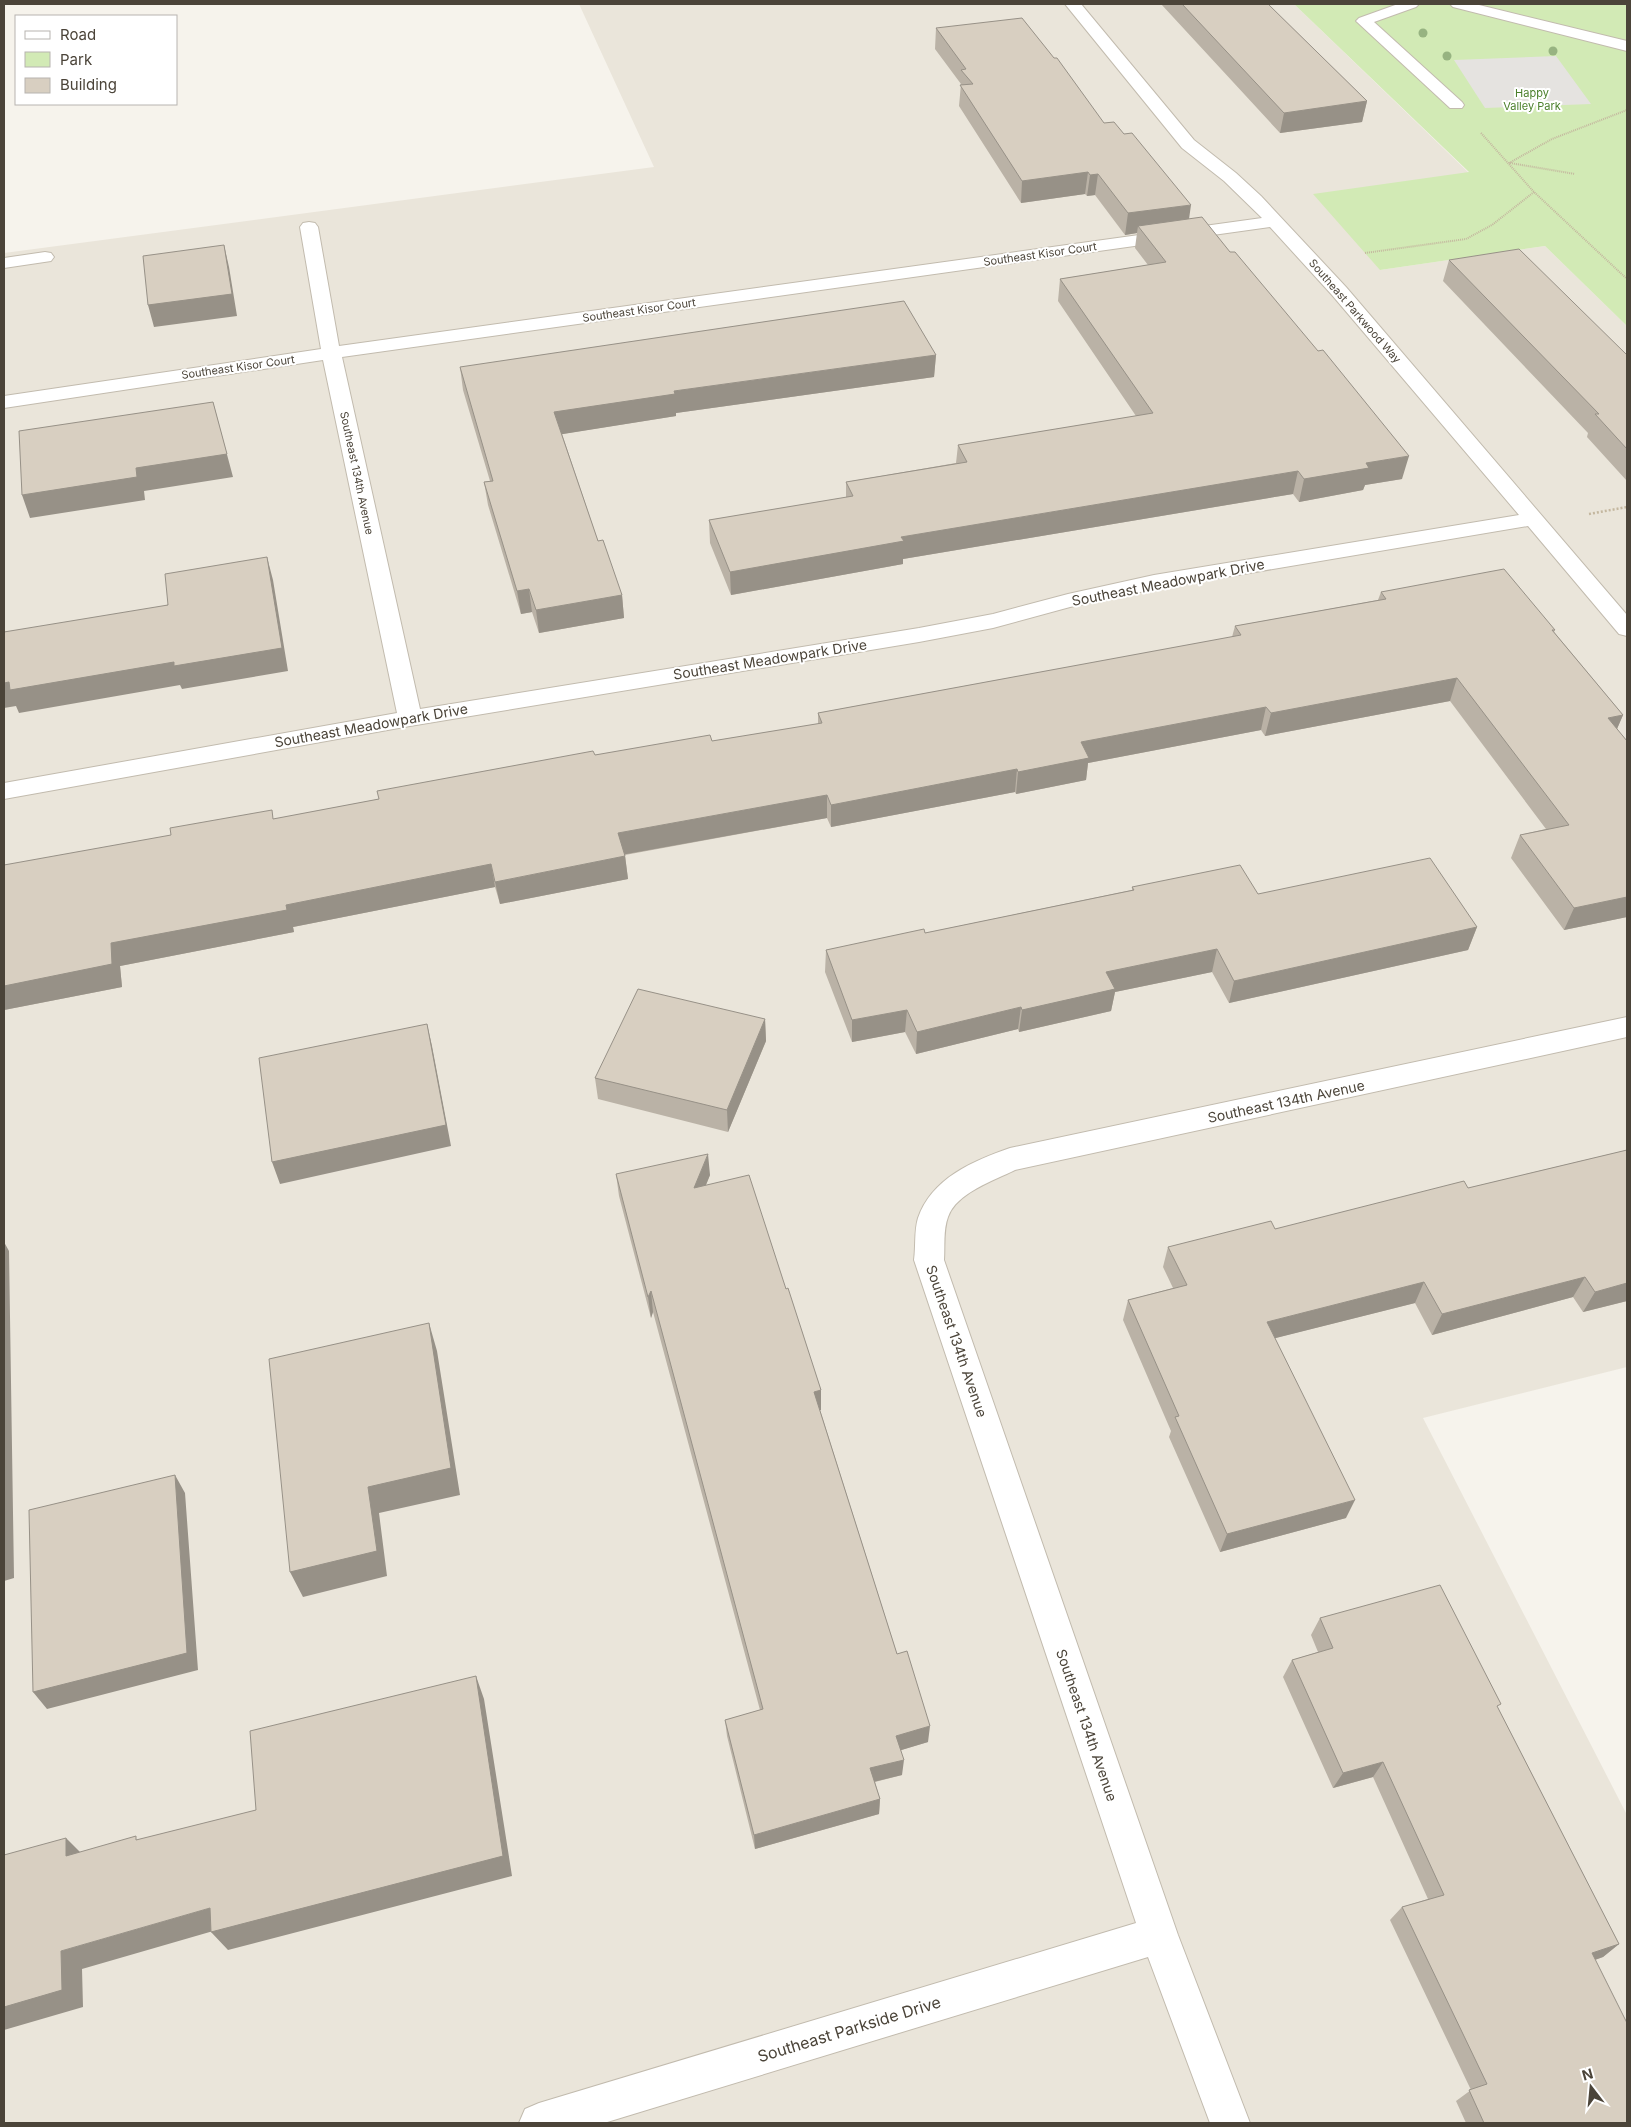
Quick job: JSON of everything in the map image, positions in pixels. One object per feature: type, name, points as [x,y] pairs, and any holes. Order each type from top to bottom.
[{"type":"street","name":"Southeast Parkwood Way","points":[[1073,4],[1188,144],[1230,177],[1275,222],[1345,298],[1627,629]]},
{"type":"street","points":[[1411,4],[1364,21],[1456,105]]},
{"type":"street","points":[[1458,4],[1627,46]]},
{"type":"street","name":"Southeast Kisor Court","points":[[4,402],[331,353],[1275,222]]},
{"type":"street","name":"Southeast 134th Avenue","points":[[309,227],[331,353],[410,718]]},
{"type":"street","points":[[4,263],[45,257]]},
{"type":"street","name":"Southeast Meadowpark Drive","points":[[4,791],[410,718],[919,635],[993,621],[1068,601],[1154,582],[1535,519]]},
{"type":"street","name":"Southeast 134th Avenue","points":[[1230,2123],[1159,1935],[930,1260],[933,1217],[942,1202],[959,1184],[1010,1160],[1627,1027]]},
{"type":"street","name":"Southeast Parkside Drive","points":[[539,2123],[1159,1935]]},
{"type":"path","points":[[1456,105],[1534,192],[1627,279]]},
{"type":"path","points":[[1509,163],[1530,148],[1558,135],[1627,110]]},
{"type":"path","points":[[1509,163],[1575,174]]},
{"type":"path","points":[[1363,253],[1466,239],[1492,224],[1534,192]]},
{"type":"shaded area","points":[[579,4],[1294,4],[1469,173],[1380,270],[1545,246],[1627,326],[1627,1367],[1423,1418],[1627,1815],[1627,2123],[4,2123],[4,253],[654,167]]},
{"type":"shaded area","points":[[1556,56],[1591,104],[1485,108],[1454,60]]},
{"type":"green space","name":"Happy Valley Park","points":[[1294,4],[1627,4],[1627,326],[1545,246],[1380,270],[1313,194],[1469,172]]},
{"type":"building","points":[[1182,4],[1268,4],[1367,101],[1284,113]]},
{"type":"building","points":[[1022,18],[1054,58],[1057,58],[1104,123],[1114,122],[1124,134],[1132,133],[1191,205],[1128,213],[1098,174],[1090,175],[1088,172],[1022,181],[960,85],[973,84],[961,70],[966,69],[936,28]]},
{"type":"building","points":[[1202,217],[1230,252],[1235,252],[1318,351],[1323,350],[1409,456],[1366,463],[1369,468],[1304,479],[1298,471],[901,537],[904,541],[730,572],[709,520],[853,496],[846,482],[967,462],[958,445],[1153,413],[1060,279],[1166,262],[1138,226]]},
{"type":"building","points":[[224,245],[232,294],[148,305],[143,256]]},
{"type":"building","points":[[1519,249],[1627,355],[1627,449],[1595,414],[1599,414],[1449,260]]},
{"type":"building","points":[[904,301],[936,355],[674,391],[675,394],[554,412],[598,541],[603,540],[622,595],[536,610],[529,589],[517,591],[484,482],[493,481],[460,367]]},
{"type":"building","points":[[213,402],[227,454],[136,468],[137,477],[22,495],[19,431]]},
{"type":"building","points":[[267,557],[282,648],[174,666],[174,662],[10,690],[9,682],[4,683],[4,632],[168,605],[165,574]]},
{"type":"building","points":[[1504,569],[1623,715],[1608,718],[1627,741],[1627,897],[1574,908],[1520,835],[1569,825],[1457,678],[1271,713],[1266,707],[1081,742],[1089,758],[1018,772],[1017,769],[831,805],[827,795],[618,833],[625,856],[495,882],[491,864],[286,905],[287,910],[111,943],[112,964],[4,986],[4,865],[171,835],[170,828],[272,810],[273,819],[379,799],[377,791],[593,751],[595,755],[710,735],[712,741],[822,723],[818,713],[1241,635],[1235,626],[1386,599],[1381,592]]},
{"type":"building","points":[[1430,858],[1477,927],[1234,981],[1217,949],[1106,972],[1115,989],[1022,1010],[1021,1007],[917,1032],[907,1010],[852,1020],[826,950],[924,929],[925,933],[1134,890],[1132,887],[1240,865],[1258,894]]},
{"type":"building","points":[[638,989],[765,1019],[727,1110],[595,1078]]},
{"type":"building","points":[[427,1024],[446,1125],[272,1162],[259,1058]]},
{"type":"building","points":[[1627,1150],[1627,1283],[1595,1292],[1585,1277],[1442,1314],[1424,1282],[1267,1322],[1355,1500],[1227,1534],[1175,1417],[1179,1416],[1128,1300],[1187,1285],[1168,1247],[1271,1221],[1275,1229],[1464,1181],[1468,1188]]},
{"type":"building","points":[[708,1154],[694,1188],[749,1175],[821,1390],[814,1392],[897,1654],[907,1651],[930,1726],[896,1736],[904,1760],[870,1768],[880,1799],[754,1835],[725,1720],[763,1709],[651,1291],[648,1297],[616,1174]]},
{"type":"building","points":[[429,1323],[451,1468],[368,1487],[377,1551],[290,1572],[269,1359]]},
{"type":"building","points":[[175,1475],[187,1653],[33,1692],[29,1510]]},
{"type":"building","points":[[1440,1585],[1501,1704],[1497,1706],[1619,1944],[1592,1953],[1627,2023],[1627,2123],[1484,2123],[1469,2090],[1487,2084],[1402,1907],[1444,1895],[1383,1762],[1343,1773],[1292,1660],[1333,1648],[1320,1618]]},
{"type":"building","points":[[476,1676],[503,1856],[211,1932],[210,1908],[61,1951],[62,1990],[4,2007],[4,1855],[66,1838],[66,1856],[136,1836],[136,1840],[256,1810],[250,1731]]}]
